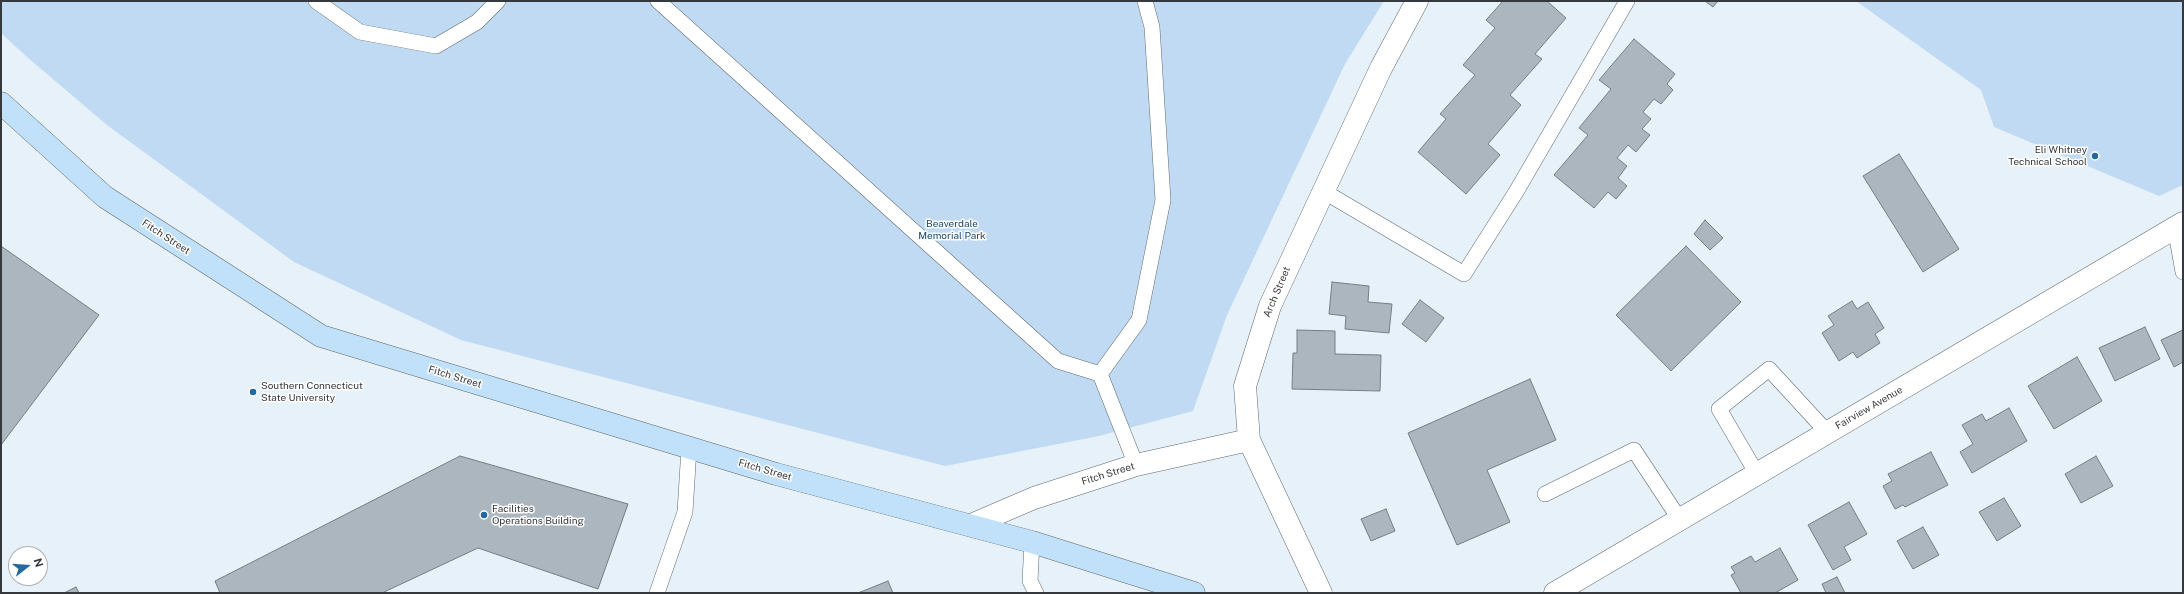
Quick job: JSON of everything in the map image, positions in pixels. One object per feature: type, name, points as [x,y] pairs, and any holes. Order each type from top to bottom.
[{"type":"main road","name":"Fitch Street","points":[[1,104],[105,198],[321,336],[776,474],[1032,542],[1147,586],[1194,593]]},
{"type":"street","name":"Arch Street","points":[[1321,593],[1308,570],[1249,440],[1245,386],[1270,306],[1381,68],[1418,1]]},
{"type":"street","name":"Fairview Avenue","points":[[1555,593],[2179,225]]},
{"type":"street","name":"Fitch Street","points":[[971,525],[1034,498],[1136,465],[1249,440]]},
{"type":"lane","points":[[316,1],[360,32],[436,46],[477,22],[498,1]]},
{"type":"lane","points":[[658,1],[1058,361],[1100,374]]},
{"type":"lane","points":[[1100,374],[1139,320],[1163,200],[1152,27],[1145,1]]},
{"type":"lane","points":[[1323,191],[1464,274],[1516,192],[1627,1]]},
{"type":"lane","points":[[2179,225],[2183,272]]},
{"type":"lane","points":[[1757,474],[1719,409],[1769,369],[1827,432]]},
{"type":"lane","points":[[1100,374],[1136,465]]},
{"type":"lane","points":[[657,593],[685,512],[689,448]]},
{"type":"lane","points":[[1545,494],[1634,450],[1680,520]]},
{"type":"lane","points":[[1032,542],[1030,581],[1036,593]]},
{"type":"green space","name":"Beaverdale Memorial Park","points":[[1,1],[1384,1],[1345,64],[1227,315],[1193,411],[1099,436],[945,466],[461,340],[294,262],[107,125],[27,57],[1,33]]},
{"type":"green space","name":"Eli Whitney Technical School","points":[[1856,1],[2183,1],[2183,185],[2159,196],[1994,127],[1981,90]]},
{"type":"building","points":[[1503,1],[1547,1],[1566,18],[1535,54],[1542,59],[1510,95],[1521,105],[1488,144],[1500,155],[1466,194],[1418,152],[1446,119],[1440,114],[1475,75],[1463,65],[1495,28],[1486,20]]},
{"type":"building","points":[[1705,1],[1718,1],[1713,7]]},
{"type":"building","points":[[1634,39],[1675,74],[1667,84],[1673,90],[1661,104],[1654,99],[1643,112],[1651,119],[1642,129],[1650,135],[1636,152],[1628,145],[1617,158],[1627,166],[1618,178],[1627,186],[1616,199],[1608,192],[1594,208],[1554,175],[1588,135],[1579,128],[1611,89],[1599,80]]},
{"type":"building","points":[[1899,154],[1959,249],[1923,272],[1863,176]]},
{"type":"building","points":[[1705,220],[1723,238],[1710,250],[1694,234]]},
{"type":"building","points":[[1,246],[99,315],[1,445]]},
{"type":"building","points":[[1686,246],[1741,302],[1671,371],[1616,315]]},
{"type":"building","points":[[1332,282],[1369,286],[1368,302],[1392,304],[1389,333],[1345,329],[1346,316],[1329,314]]},
{"type":"building","points":[[1420,300],[1444,318],[1426,342],[1402,324]]},
{"type":"building","points":[[1852,301],[1857,309],[1868,302],[1884,328],[1875,334],[1880,343],[1857,358],[1853,352],[1839,361],[1822,333],[1834,325],[1828,316]]},
{"type":"building","points":[[2145,327],[2160,359],[2115,381],[2099,348]]},
{"type":"building","points":[[1297,330],[1335,331],[1335,354],[1381,355],[1380,391],[1292,389],[1293,353],[1297,353]]},
{"type":"building","points":[[2183,330],[2183,362],[2174,367],[2161,340]]},
{"type":"building","points":[[2077,357],[2102,401],[2054,429],[2028,386]]},
{"type":"building","points":[[1530,379],[1556,440],[1487,470],[1510,522],[1457,545],[1408,433]]},
{"type":"building","points":[[2009,408],[2027,441],[1972,473],[1960,452],[1973,444],[1962,425],[1982,414],[1986,421]]},
{"type":"building","points":[[1931,452],[1948,485],[1905,507],[1903,505],[1895,509],[1883,486],[1892,481],[1888,474]]},
{"type":"building","name":"Facilities Operations Building","points":[[460,456],[628,504],[598,589],[478,548],[382,593],[220,593],[215,581]]},
{"type":"building","points":[[2096,456],[2113,486],[2081,503],[2065,474]]},
{"type":"building","points":[[2004,498],[2021,526],[1997,541],[1979,512]]},
{"type":"building","points":[[1849,502],[1867,534],[1844,547],[1851,560],[1833,570],[1808,525]]},
{"type":"building","points":[[1386,509],[1395,531],[1371,541],[1361,519]]},
{"type":"building","points":[[1923,527],[1939,555],[1913,569],[1897,541]]},
{"type":"building","points":[[1780,548],[1798,580],[1775,593],[1741,593],[1731,575],[1735,573],[1731,567],[1751,556],[1755,562]]},
{"type":"building","points":[[1837,577],[1845,593],[1826,593],[1822,584]]},
{"type":"building","points":[[888,581],[893,593],[858,593]]},
{"type":"building","points":[[76,587],[79,593],[64,593]]},
{"type":"place","name":"Eli Whitney Technical School","points":[[2095,156]]},
{"type":"place","name":"Southern Connecticut State University","points":[[253,392]]},
{"type":"place","name":"Facilities Operations Building","points":[[484,515]]}]
